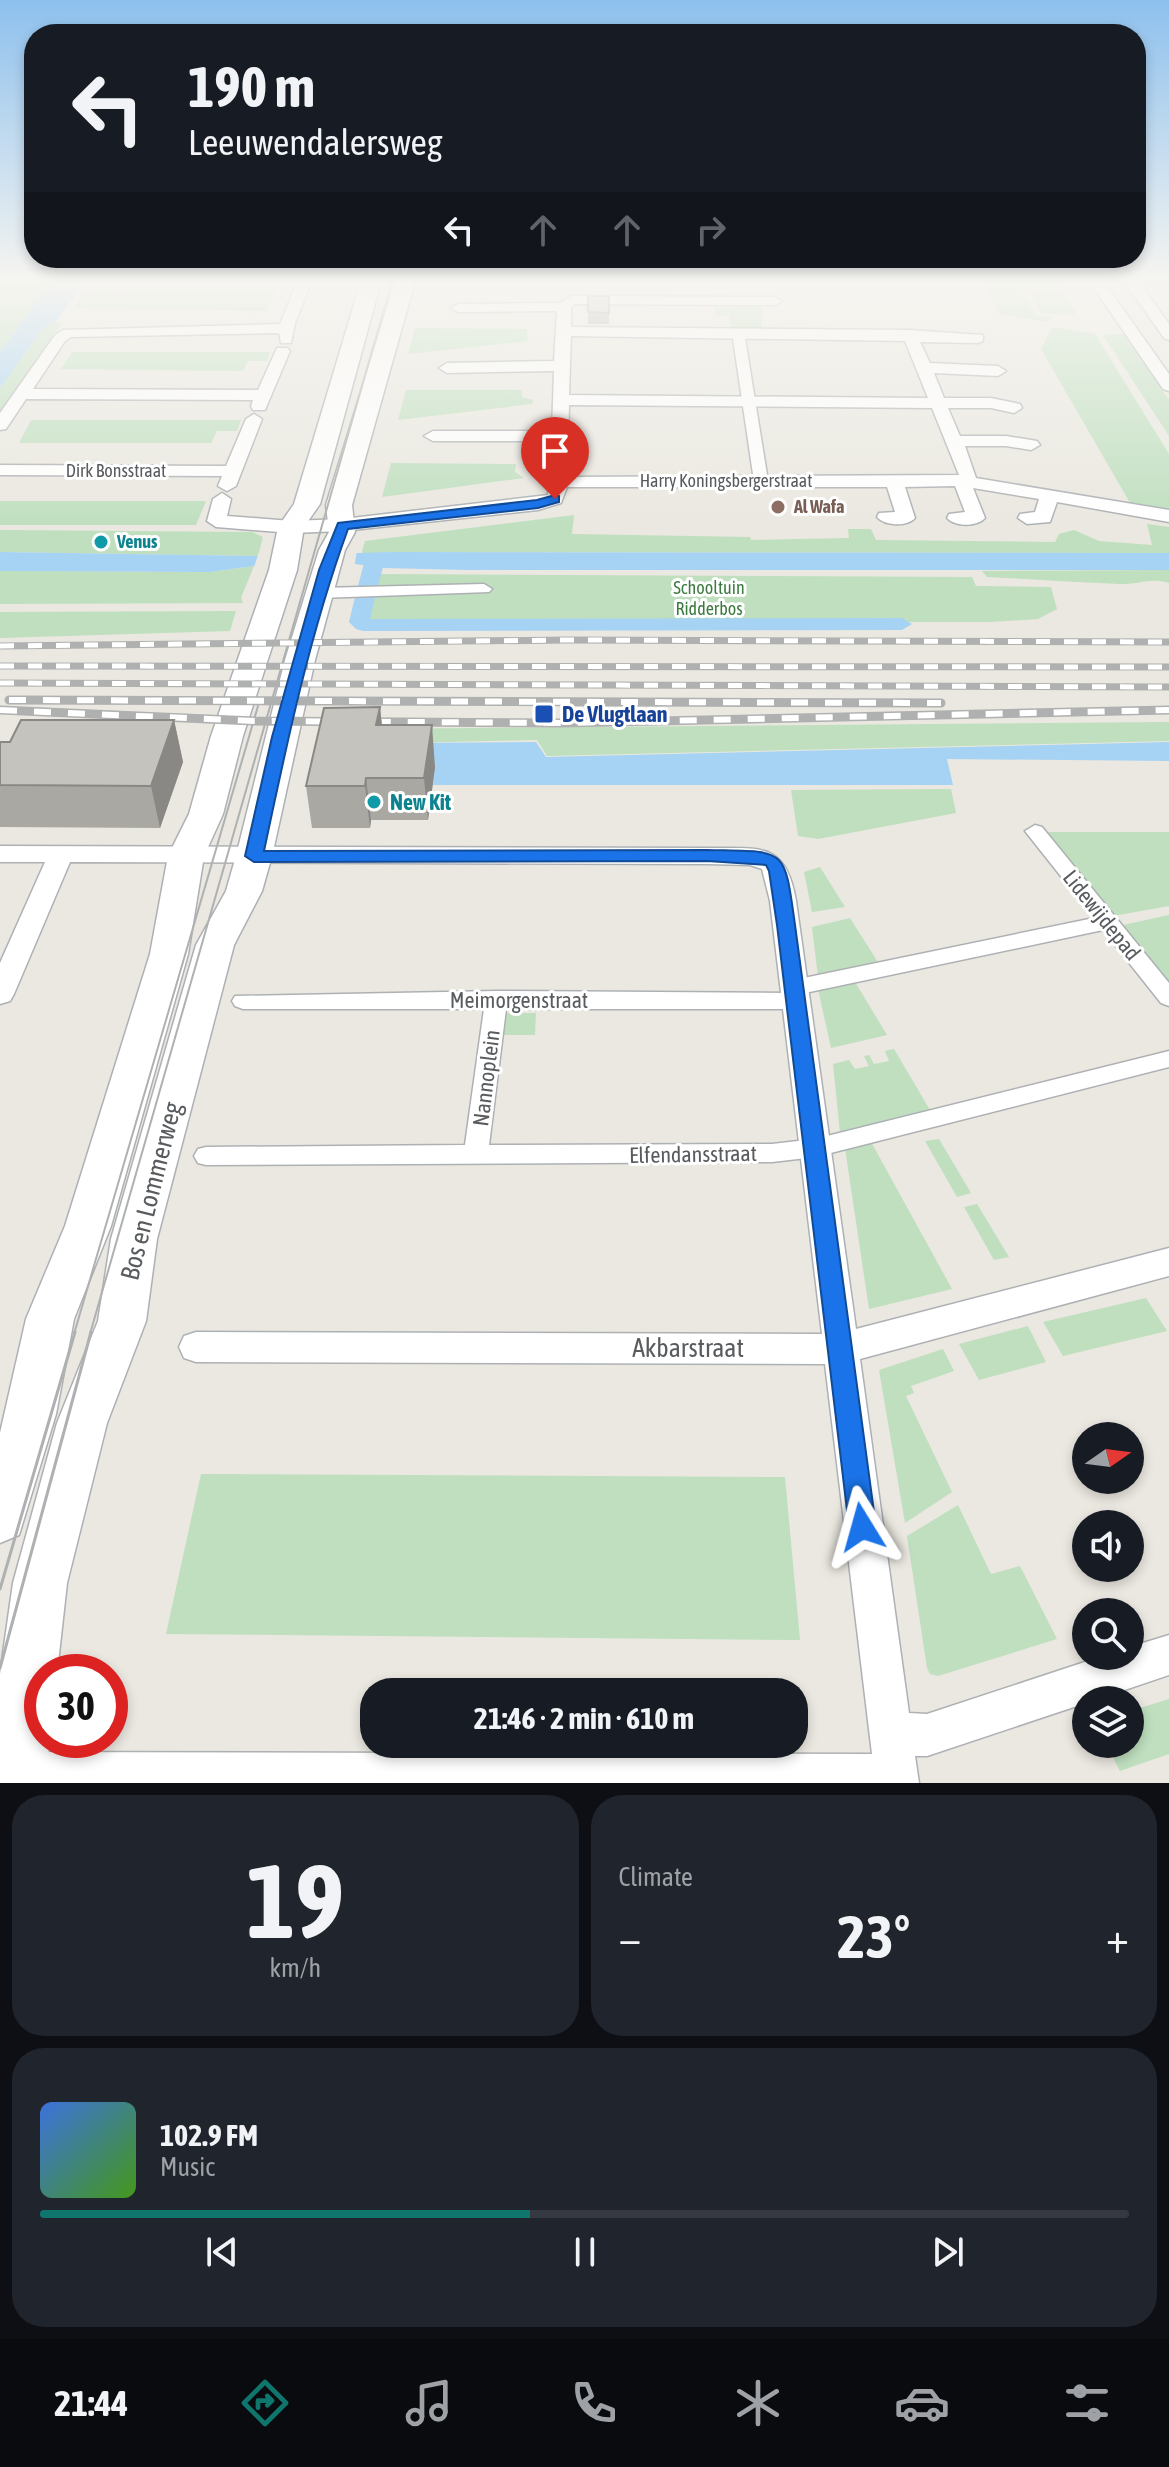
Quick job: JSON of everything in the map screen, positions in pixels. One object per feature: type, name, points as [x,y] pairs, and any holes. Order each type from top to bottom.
[{"type":"main road","name":"Bos en Lommerweg","points":[[0,1517],[31,1414],[50,1319],[88,1226],[169,954],[186,856],[206,814],[227,736],[287,549],[307,504],[348,361]]},
{"type":"main road","name":"Bos en Lommerweg","points":[[11,1777],[40,1583],[82,1423],[122,1321],[134,1239],[215,945],[244,891],[269,856],[280,737],[330,560],[339,505],[381,361]]},
{"type":"street","points":[[0,425],[44,361]]},
{"type":"street","points":[[277,361],[226,485],[216,521],[287,549],[330,560],[484,589]]},
{"type":"street","points":[[330,560],[555,499],[558,493],[562,361]]},
{"type":"street","points":[[743,361],[761,481]]},
{"type":"street","points":[[922,361],[968,475],[964,487],[976,518],[956,518]]},
{"type":"street","points":[[1152,361],[1169,386]]},
{"type":"street","points":[[447,368],[562,366]]},
{"type":"street","points":[[925,368],[998,371]]},
{"type":"street","points":[[22,394],[259,407]]},
{"type":"street","points":[[561,400],[991,403],[1014,408]]},
{"type":"street","points":[[433,436],[558,436]]},
{"type":"street","points":[[955,441],[1006,441],[1031,445]]},
{"type":"street","name":"Dirk Bonsstraat","points":[[0,470],[226,485]]},
{"type":"street","points":[[886,517],[906,518],[894,481]]},
{"type":"street","name":"Harry Koningsbergerstraat","points":[[558,482],[965,481],[1169,516]]},
{"type":"street","points":[[1027,518],[1043,518],[1049,496]]},
{"type":"street","points":[[1089,515],[1105,515],[1110,506]]},
{"type":"street","name":"Lidewijdepad","points":[[1035,831],[1169,998]]},
{"type":"street","points":[[0,854],[762,857],[772,861],[778,871],[795,994],[895,1779],[11,1777]]},
{"type":"street","points":[[0,994],[61,854]]},
{"type":"street","name":"Meimorgenstraat","points":[[243,1001],[795,994],[1108,922]]},
{"type":"street","name":"Nannoplein","points":[[476,1156],[496,999]]},
{"type":"street","name":"Elfendansstraat","points":[[206,1156],[772,1153],[815,1148],[1169,1059]]},
{"type":"street","name":"Akbarstraat","points":[[196,1347],[839,1349],[1169,1262]]},
{"type":"street","points":[[890,1734],[927,1735],[1169,1655]]},
{"type":"green space","points":[[19,361],[37,361],[0,417],[0,388]]},
{"type":"green space","points":[[66,361],[248,361],[243,371],[61,369]]},
{"type":"green space","points":[[1048,361],[1112,361],[1169,454],[1169,513],[1133,508]]},
{"type":"green space","points":[[1120,361],[1143,361],[1169,400],[1169,436]]},
{"type":"green space","points":[[406,390],[522,390],[522,397],[533,400],[532,404],[398,420]]},
{"type":"green space","points":[[31,420],[241,420],[237,431],[217,431],[211,443],[19,443]]},
{"type":"green space","points":[[391,463],[516,464],[515,472],[524,478],[382,497]]},
{"type":"green space","points":[[0,501],[206,501],[196,525],[0,525]]},
{"type":"green space","points":[[574,515],[572,534],[750,537],[751,540],[849,538],[848,529],[871,529],[876,540],[1055,542],[1059,534],[1074,530],[1099,541],[1152,545],[1147,524],[1169,527],[1169,553],[395,552],[361,555],[365,541]]},
{"type":"green space","points":[[0,530],[252,532],[263,537],[258,556],[0,552]]},
{"type":"green space","points":[[254,566],[241,598],[243,603],[0,604],[0,571],[210,572]]},
{"type":"green space","points":[[1169,570],[1169,583],[1126,584],[987,577],[982,571]]},
{"type":"green space","name":"Schooltuin Ridderbos","points":[[374,574],[972,577],[976,586],[1051,587],[1057,609],[1038,619],[990,622],[362,623]]},
{"type":"green space","points":[[236,611],[230,631],[0,638],[0,612]]},
{"type":"green space","points":[[1169,722],[1169,741],[547,756],[537,740],[405,743],[350,729]]},
{"type":"green space","points":[[951,789],[956,813],[818,839],[798,836],[791,790]]},
{"type":"green space","points":[[1047,832],[1169,832],[1169,906],[1113,916]]},
{"type":"green space","points":[[820,867],[845,907],[812,912],[804,872]]},
{"type":"green space","points":[[1169,915],[1169,982],[1123,925]]},
{"type":"green space","points":[[850,918],[881,967],[818,977],[812,927]]},
{"type":"green space","points":[[855,982],[887,1035],[831,1048],[818,989]]},
{"type":"green space","points":[[500,1013],[536,1013],[535,1035],[499,1035]]},
{"type":"green space","points":[[894,1049],[930,1110],[928,1114],[840,1133],[833,1064],[849,1060],[855,1069],[869,1066],[864,1056],[869,1055],[874,1064],[889,1061],[885,1051]]},
{"type":"green space","points":[[939,1139],[971,1193],[957,1197],[925,1141]]},
{"type":"green space","points":[[870,1140],[952,1289],[869,1309],[845,1148]]},
{"type":"green space","points":[[977,1204],[1009,1257],[994,1260],[964,1207]]},
{"type":"green space","points":[[1146,1298],[1167,1331],[1063,1356],[1043,1322]]},
{"type":"green space","points":[[1028,1326],[1046,1362],[979,1380],[959,1344]]},
{"type":"green space","points":[[943,1349],[954,1371],[911,1386],[914,1393],[906,1396],[952,1492],[905,1523],[879,1370]]},
{"type":"green space","points":[[201,1474],[785,1477],[800,1640],[166,1634]]},
{"type":"green space","points":[[958,1505],[991,1574],[1020,1566],[1057,1639],[938,1676],[930,1674],[927,1668],[907,1536]]},
{"type":"green space","points":[[1169,1699],[1169,1754],[1120,1771],[1113,1758],[1144,1758],[1144,1707]]},
{"type":"water","points":[[0,361],[19,361],[0,388]]},
{"type":"water","points":[[0,552],[258,556],[395,552],[1169,553],[1169,570],[468,570],[383,568],[355,564],[254,566],[210,572],[0,571]]},
{"type":"water","points":[[536,742],[546,757],[1169,742],[1169,761],[947,759],[953,785],[433,785],[434,767],[404,743]]},
{"type":"pier","points":[[357,551],[354,568],[253,570],[259,552]]},
{"type":"building","points":[[380,707],[376,725],[432,725],[424,778],[366,778],[365,786],[306,786],[324,708]]},
{"type":"building","points":[[21,720],[174,720],[151,786],[0,785],[0,742],[10,742]]},
{"type":"waterway","points":[[368,586],[374,563]]},
{"type":"waterway","points":[[365,597],[359,622],[363,625],[902,624]]},
{"type":"tram line","points":[[90,1334],[369,361]]},
{"type":"tram line","points":[[74,1334],[258,706]]},
{"type":"tram line","points":[[0,1589],[75,1332]]},
{"type":"tram line","points":[[0,1668],[91,1332]]},
{"type":"railway","points":[[0,646],[568,640],[1169,642]]},
{"type":"railway","points":[[0,666],[1169,667]]},
{"type":"railway","points":[[0,683],[1169,687]]},
{"type":"railway","points":[[9,700],[941,703]]},
{"type":"railway","points":[[0,710],[254,721],[564,723],[1169,710]]},
{"type":"place","name":"Al Wafa","points":[[778,507]]},
{"type":"place","name":"Venus","points":[[101,542]]},
{"type":"place","name":"De Vlugtlaan","points":[[544,714]]},
{"type":"place","name":"New Kit","points":[[374,802]]},
{"type":"route","points":[[555,499],[538,504],[386,523],[343,525],[332,550],[300,660],[254,856],[707,856],[762,857],[772,861],[778,871],[786,925],[862,1527]]}]
